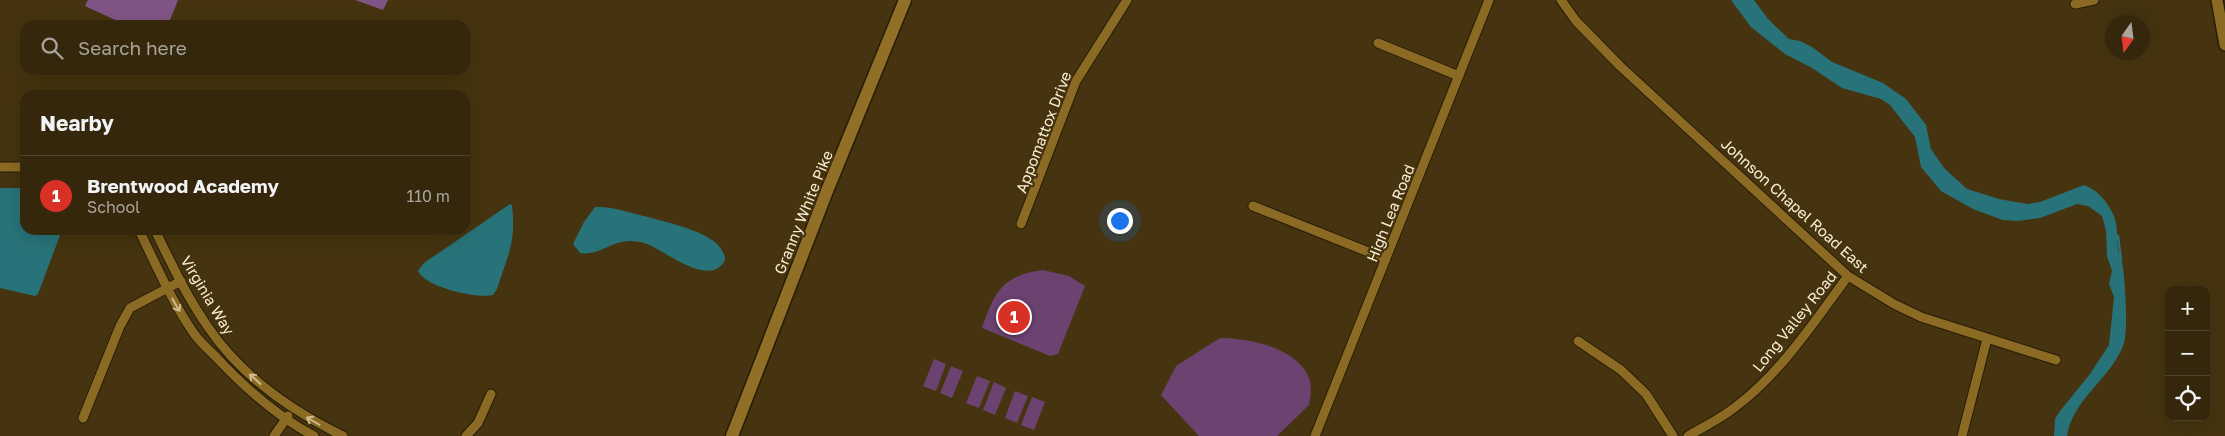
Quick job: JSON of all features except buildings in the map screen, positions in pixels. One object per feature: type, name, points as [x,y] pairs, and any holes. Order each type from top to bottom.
[{"type":"main road","name":"Granny White Pike","points":[[732,436],[827,191],[904,0]]},
{"type":"street","name":"Appomattox Drive","points":[[1021,224],[1076,81],[1127,0]]},
{"type":"street","name":"High Lea Road","points":[[1315,436],[1489,0]]},
{"type":"street","name":"Johnson Chapel Road East","points":[[1561,0],[1576,21],[1620,66],[1848,276],[1894,304],[1921,317],[2056,360]]},
{"type":"street","points":[[2075,4],[2094,0]]},
{"type":"street","points":[[2217,0],[2225,45]]},
{"type":"street","points":[[1378,43],[1460,76]]},
{"type":"street","points":[[0,167],[20,167]]},
{"type":"street","points":[[1254,206],[1386,259]]},
{"type":"street","name":"Virginia Way","points":[[141,235],[167,288],[196,336],[235,377],[286,419],[314,436]]},
{"type":"street","name":"Virginia Way","points":[[157,235],[180,281],[208,327],[230,355],[256,380],[293,409],[342,436]]},
{"type":"street","name":"Long Valley Road","points":[[1688,436],[1734,409],[1768,378],[1799,343],[1848,276]]},
{"type":"street","points":[[83,418],[120,326],[130,308],[180,281]]},
{"type":"street","points":[[1962,436],[1987,339]]},
{"type":"street","points":[[1578,340],[1621,370],[1646,394],[1673,436]]},
{"type":"street","points":[[466,436],[478,423],[491,394]]},
{"type":"street","points":[[274,436],[293,409]]},
{"type":"shaded area","points":[[88,0],[178,0],[170,20],[115,20],[85,6]]},
{"type":"shaded area","points":[[355,0],[388,0],[383,10]]},
{"type":"shaded area","points":[[1043,270],[1069,276],[1085,286],[1058,354],[1050,356],[982,328],[996,296],[1009,281],[1029,272]]},
{"type":"shaded area","points":[[1220,338],[1245,340],[1272,347],[1296,360],[1304,370],[1311,384],[1309,405],[1277,436],[1199,436],[1161,395],[1176,366]]},
{"type":"shaded area","points":[[934,359],[946,364],[936,391],[923,386]]},
{"type":"shaded area","points":[[951,366],[963,371],[952,398],[940,393]]},
{"type":"shaded area","points":[[977,376],[990,381],[979,408],[966,403]]},
{"type":"shaded area","points":[[994,382],[1006,388],[995,415],[983,410]]},
{"type":"shaded area","points":[[1015,391],[1028,396],[1017,423],[1005,418]]},
{"type":"shaded area","points":[[1032,397],[1045,402],[1034,430],[1021,425]]},
{"type":"water","points":[[1731,0],[1754,0],[1768,19],[1789,39],[1800,41],[1812,47],[1832,62],[1883,83],[1906,99],[1926,125],[1931,149],[1944,168],[1967,189],[1999,199],[2027,204],[2040,202],[2084,185],[2100,195],[2106,202],[2114,215],[2118,251],[2122,262],[2126,305],[2125,339],[2117,358],[2076,411],[2070,423],[2067,436],[2054,436],[2055,419],[2090,374],[2109,345],[2114,297],[2109,284],[2112,271],[2107,256],[2106,231],[2102,216],[2088,206],[2077,204],[2040,218],[2018,221],[2003,220],[1973,209],[1941,191],[1921,167],[1915,137],[1890,105],[1881,99],[1842,88],[1812,68],[1785,54],[1751,27]]},
{"type":"water","points":[[0,188],[20,188],[20,235],[60,235],[38,294],[35,296],[0,288]]},
{"type":"water","points":[[510,204],[512,205],[512,239],[508,257],[497,289],[493,295],[475,295],[440,287],[423,277],[418,271],[424,263],[465,235],[470,235],[470,231]]},
{"type":"water","points":[[595,207],[622,210],[694,231],[716,243],[722,251],[725,260],[718,268],[709,271],[699,270],[647,244],[636,241],[618,243],[596,252],[580,253],[573,244],[584,222]]},
{"type":"waterway","points":[[2118,236],[2121,260]]},
{"type":"place","name":"Brentwood Academy","points":[[1014,317]]}]
